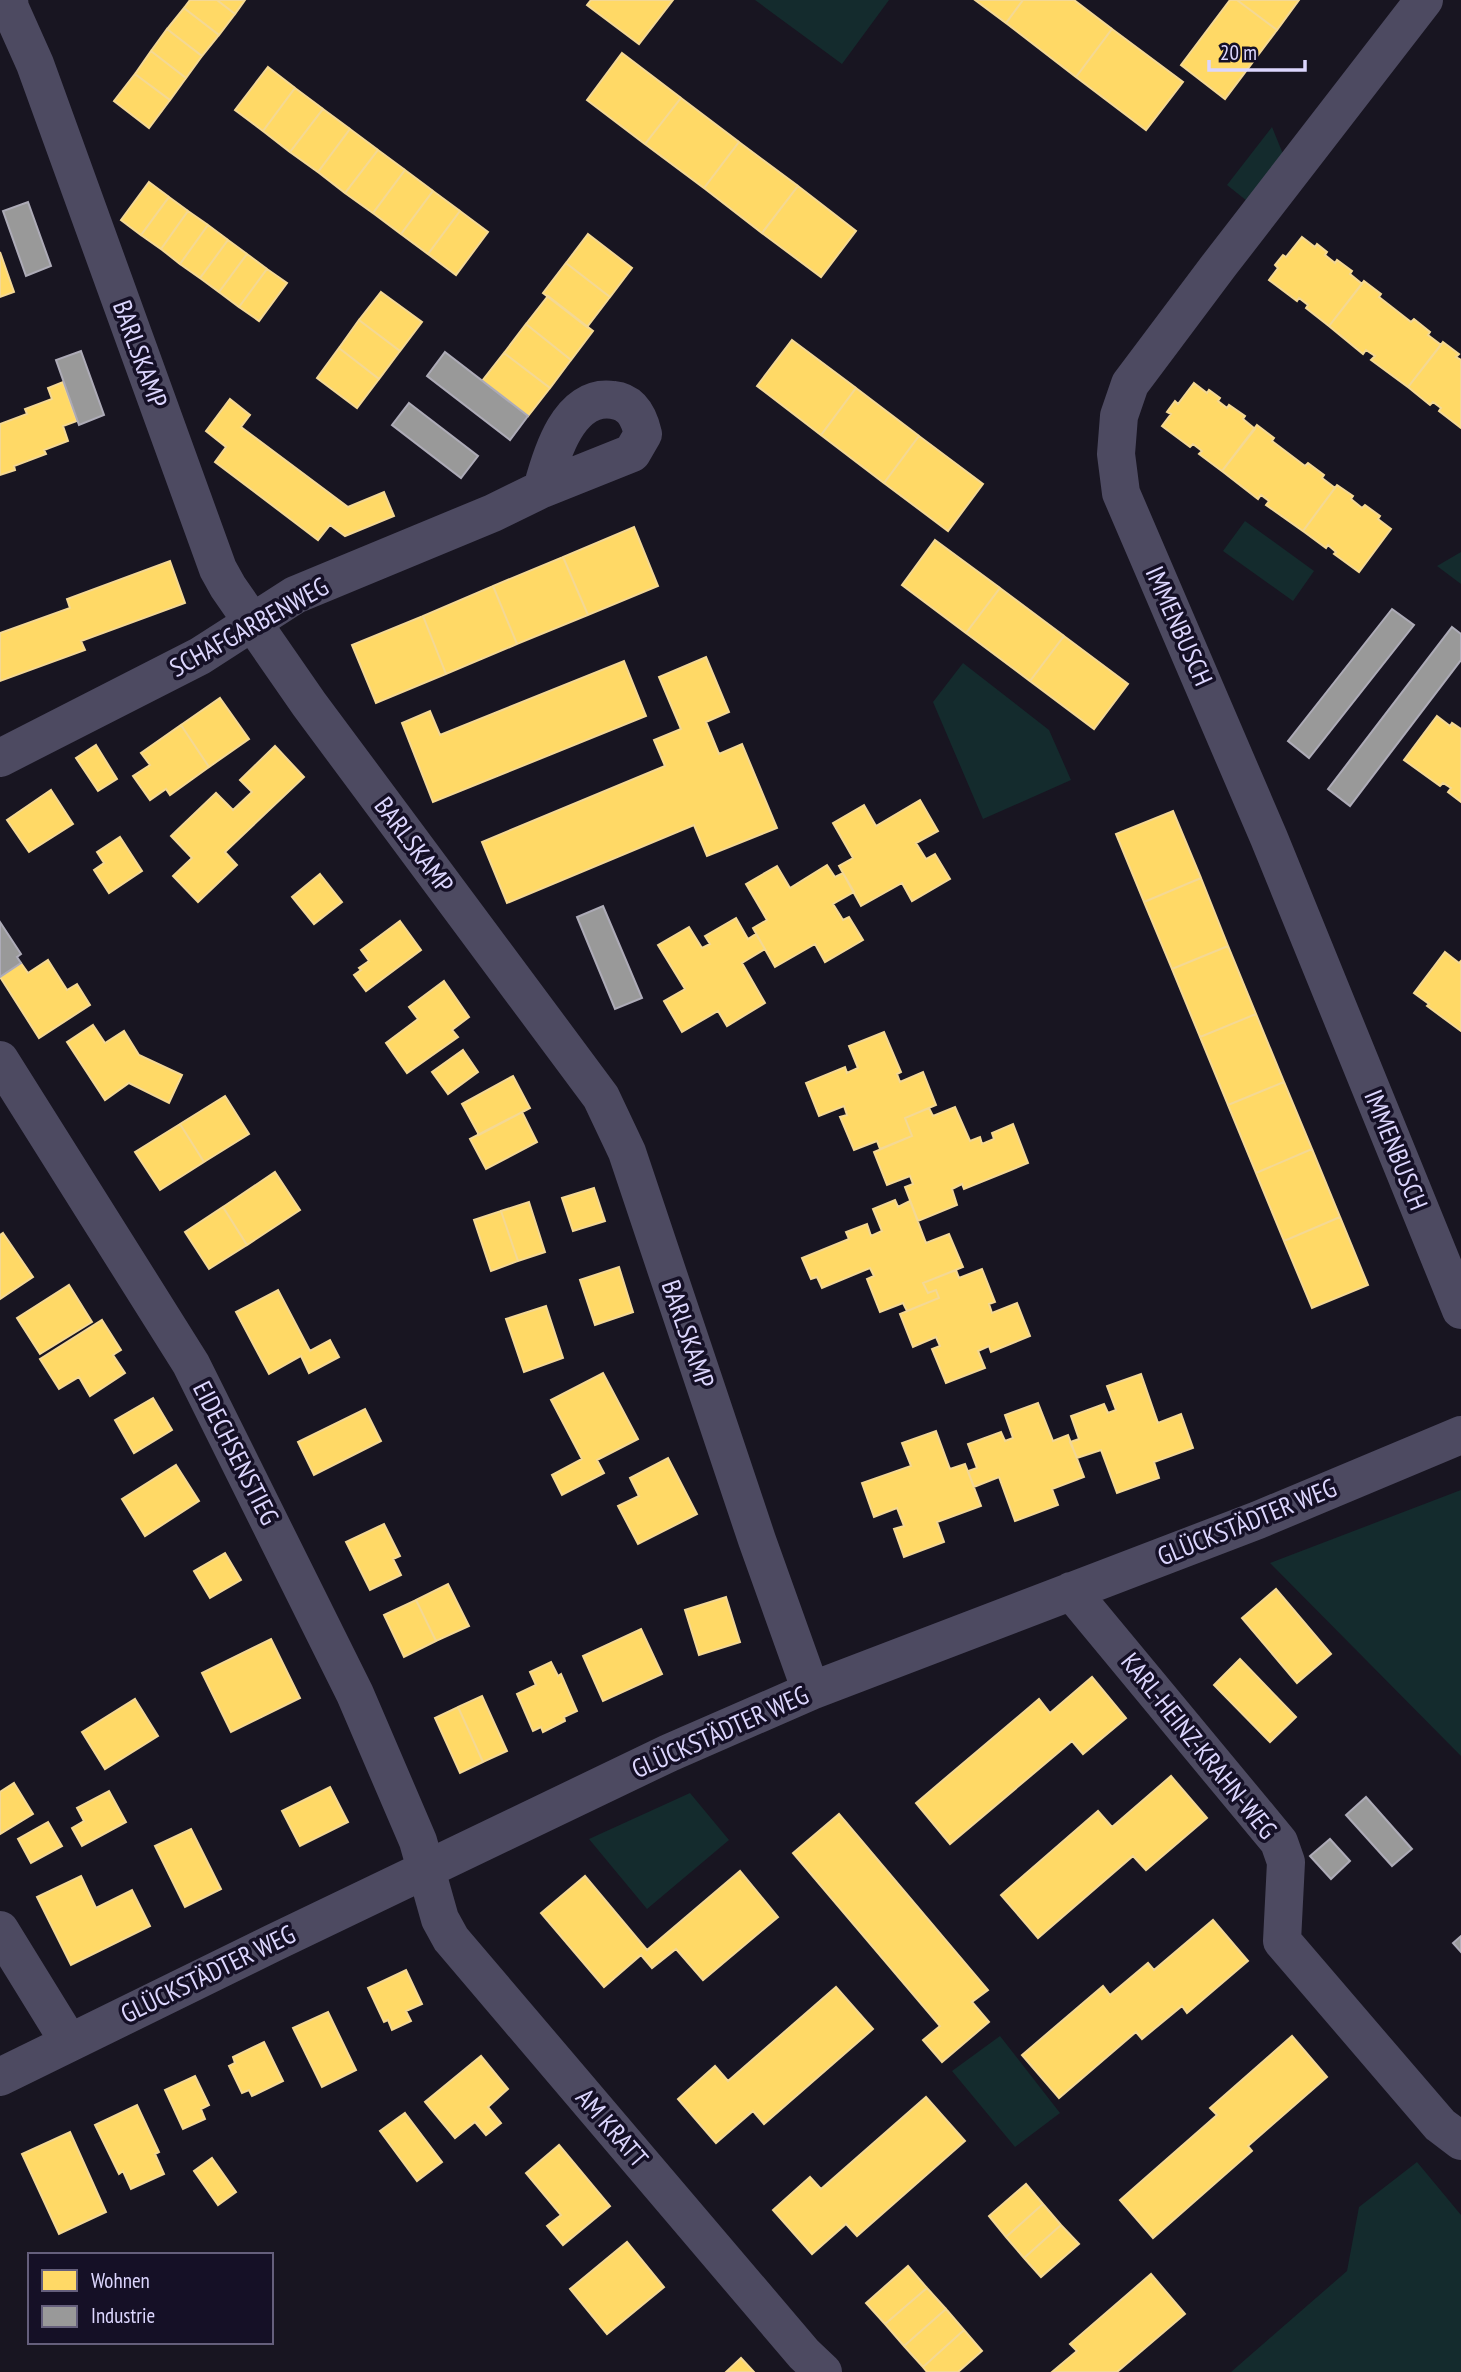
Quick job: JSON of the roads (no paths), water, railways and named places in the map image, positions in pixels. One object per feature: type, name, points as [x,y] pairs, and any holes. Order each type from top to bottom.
[{"type":"street","name":"IMMENBUSCH","points":[[1424,0],[1130,384],[1119,416],[1116,454],[1121,493],[1264,827],[1461,1310]]},
{"type":"street","name":"BARLSKAMP","points":[[6,7],[35,64],[218,569],[309,704],[601,1097],[615,1125],[627,1152],[757,1540],[811,1691]]},
{"type":"street","name":"SCHAFGARBENWEG","points":[[0,758],[200,656],[295,595],[493,513],[542,489]]},
{"type":"street","name":"EIDECHSENSTIEG","points":[[0,1060],[191,1364],[355,1695],[418,1841],[426,1869]]},
{"type":"street","name":"GLÜCKSTÄDTER WEG","points":[[0,2077],[669,1753],[811,1691],[1258,1520],[1461,1435]]},
{"type":"street","name":"KARL-HEINZ-KRAHN-WEG","points":[[1071,1591],[1279,1842],[1286,1862],[1282,1941],[1440,2125],[1461,2141]]},
{"type":"street","name":"AM KRATT","points":[[426,1869],[440,1919],[452,1939],[796,2344],[823,2372]]},
{"type":"street","points":[[0,1930],[69,2042]]}]
